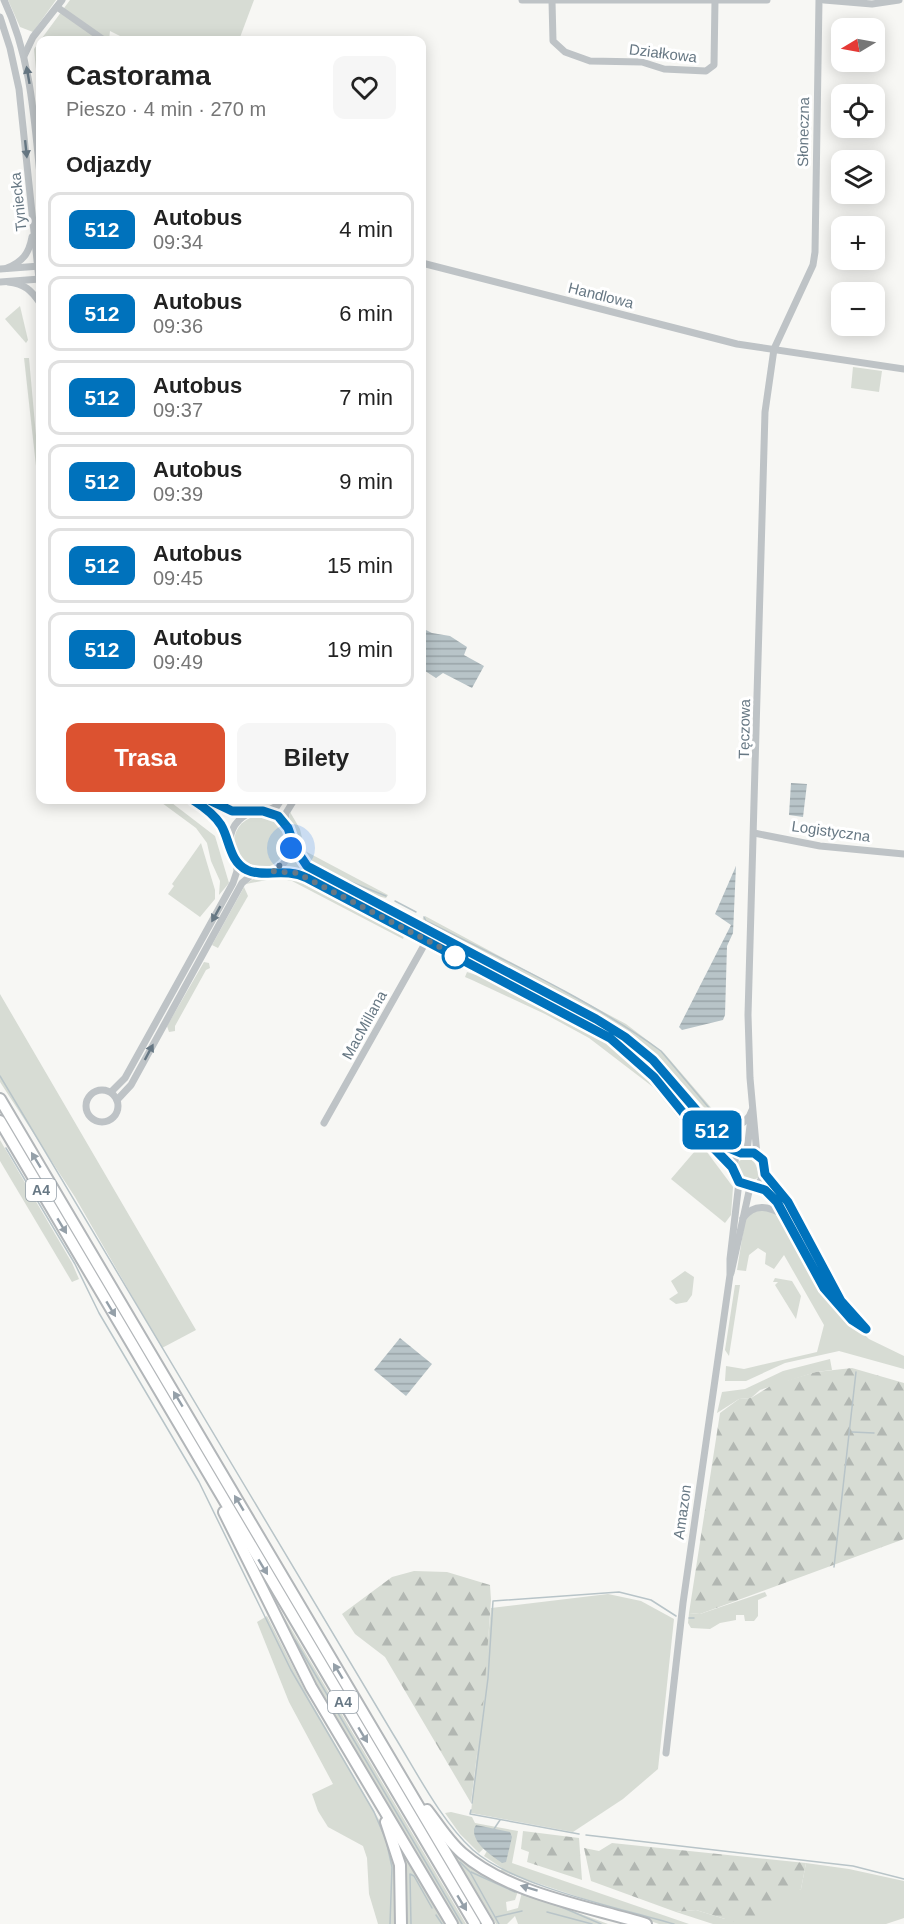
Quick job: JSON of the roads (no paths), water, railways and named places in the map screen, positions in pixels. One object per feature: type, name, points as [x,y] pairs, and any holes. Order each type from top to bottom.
[{"type":"highway","name":"A4","points":[[0,1100],[488,1924]]},
{"type":"highway","name":"A4","points":[[0,1121],[475,1924]]},
{"type":"highway","points":[[212,1480],[221,1506],[297,1661],[452,1924]]},
{"type":"highway","points":[[400,1775],[449,1840],[478,1866],[517,1885],[646,1924]]},
{"type":"highway","points":[[366,1781],[386,1823],[398,1858],[402,1893],[401,1924]]},
{"type":"highway","points":[[584,1906],[620,1924]]},
{"type":"street","name":"Tyniecka","points":[[4,0],[19,36],[24,56],[36,145]]},
{"type":"street","points":[[24,56],[33,38],[62,0]]},
{"type":"street","points":[[522,0],[767,0]]},
{"type":"street","name":"Działkowa","points":[[552,1],[553,41],[565,52],[590,61],[642,62],[664,69],[706,71],[714,65],[715,0]]},
{"type":"street","points":[[821,0],[872,4],[899,0]]},
{"type":"street","name":"Słoneczna","points":[[813,264],[816,227],[821,0]]},
{"type":"street","points":[[57,7],[98,36]]},
{"type":"street","name":"Tyniecka","points":[[0,17],[19,89],[36,243]]},
{"type":"street","points":[[19,36],[33,38]]},
{"type":"street","points":[[3,269],[20,262],[27,255],[34,228]]},
{"type":"street","name":"Handlowa","points":[[426,264],[737,344],[904,369]]},
{"type":"street","name":"Tęczowa","points":[[757,1155],[752,1112],[748,1015],[765,412],[774,349],[813,264]]},
{"type":"street","points":[[3,269],[36,266]]},
{"type":"street","points":[[4,282],[36,279]]},
{"type":"street","points":[[4,282],[23,285],[36,299]]},
{"type":"street","points":[[117,1100],[131,1085],[195,952],[235,880],[236,861],[220,823],[198,804]]},
{"type":"street","points":[[216,804],[227,810],[267,811],[278,816],[286,824]]},
{"type":"street","points":[[267,811],[278,804]]},
{"type":"street","points":[[236,861],[255,872],[297,873],[610,1038],[641,1063],[732,1167],[739,1182],[756,1187],[765,1174],[764,1163],[757,1155],[729,1148],[653,1060],[616,1030],[314,871],[302,861],[291,841],[285,816],[292,804]]},
{"type":"street","points":[[230,847],[231,833],[235,824],[241,817],[254,811]]},
{"type":"street","name":"Logistyczna","points":[[754,833],[820,846],[904,854]]},
{"type":"street","points":[[272,871],[286,859],[291,841]]},
{"type":"street","points":[[111,1092],[125,1078],[156,1031],[202,957],[242,884],[255,872]]},
{"type":"street","name":"MacMillana","points":[[324,1123],[427,940]]},
{"type":"street","points":[[195,952],[202,957]]},
{"type":"street","points":[[102,1089],[111,1092],[117,1100],[117,1113],[110,1120],[100,1122],[89,1116],[86,1104],[89,1095],[102,1089]]},
{"type":"street","points":[[708,1126],[734,1127],[752,1112]]},
{"type":"street","points":[[732,1167],[744,1152],[752,1112]]},
{"type":"street","name":"Amazon","points":[[730,1275],[739,1182]]},
{"type":"street","name":"Amazon","points":[[666,1753],[683,1603],[730,1275],[750,1187]]},
{"type":"street","points":[[741,1220],[757,1207],[765,1207],[785,1215]]},
{"type":"waterway","points":[[346,880],[386,896]]},
{"type":"waterway","points":[[395,901],[416,912]]},
{"type":"waterway","points":[[424,917],[426,921],[577,998],[661,1051],[715,1115]]},
{"type":"waterway","points":[[0,1076],[420,1779],[450,1825],[473,1850],[491,1863],[514,1874],[568,1894],[674,1924]]},
{"type":"waterway","points":[[6,1148],[75,1264],[99,1313],[199,1482],[291,1670],[374,1812],[386,1840],[392,1867],[390,1924]]},
{"type":"waterway","points":[[834,1567],[856,1372]]},
{"type":"waterway","points":[[852,1432],[874,1433]]},
{"type":"waterway","points":[[472,1803],[488,1678],[493,1601],[619,1592],[651,1600],[676,1616]]},
{"type":"waterway","points":[[689,1618],[694,1618]]},
{"type":"waterway","points":[[295,1640],[462,1924]]},
{"type":"waterway","points":[[471,1810],[470,1814],[579,1834]]},
{"type":"waterway","points":[[494,1829],[500,1820]]},
{"type":"waterway","points":[[586,1835],[853,1866],[904,1879]]},
{"type":"waterway","points":[[460,1862],[470,1872],[499,1924]]},
{"type":"waterway","points":[[471,1872],[515,1892]]},
{"type":"waterway","points":[[411,1924],[410,1874],[414,1876],[432,1908]]},
{"type":"waterway","points":[[522,1894],[559,1906],[601,1924]]},
{"type":"waterway","points":[[496,1917],[522,1911]]},
{"type":"waterway","points":[[547,1912],[592,1924]]},
{"type":"waterway","points":[[436,1915],[442,1924]]}]
